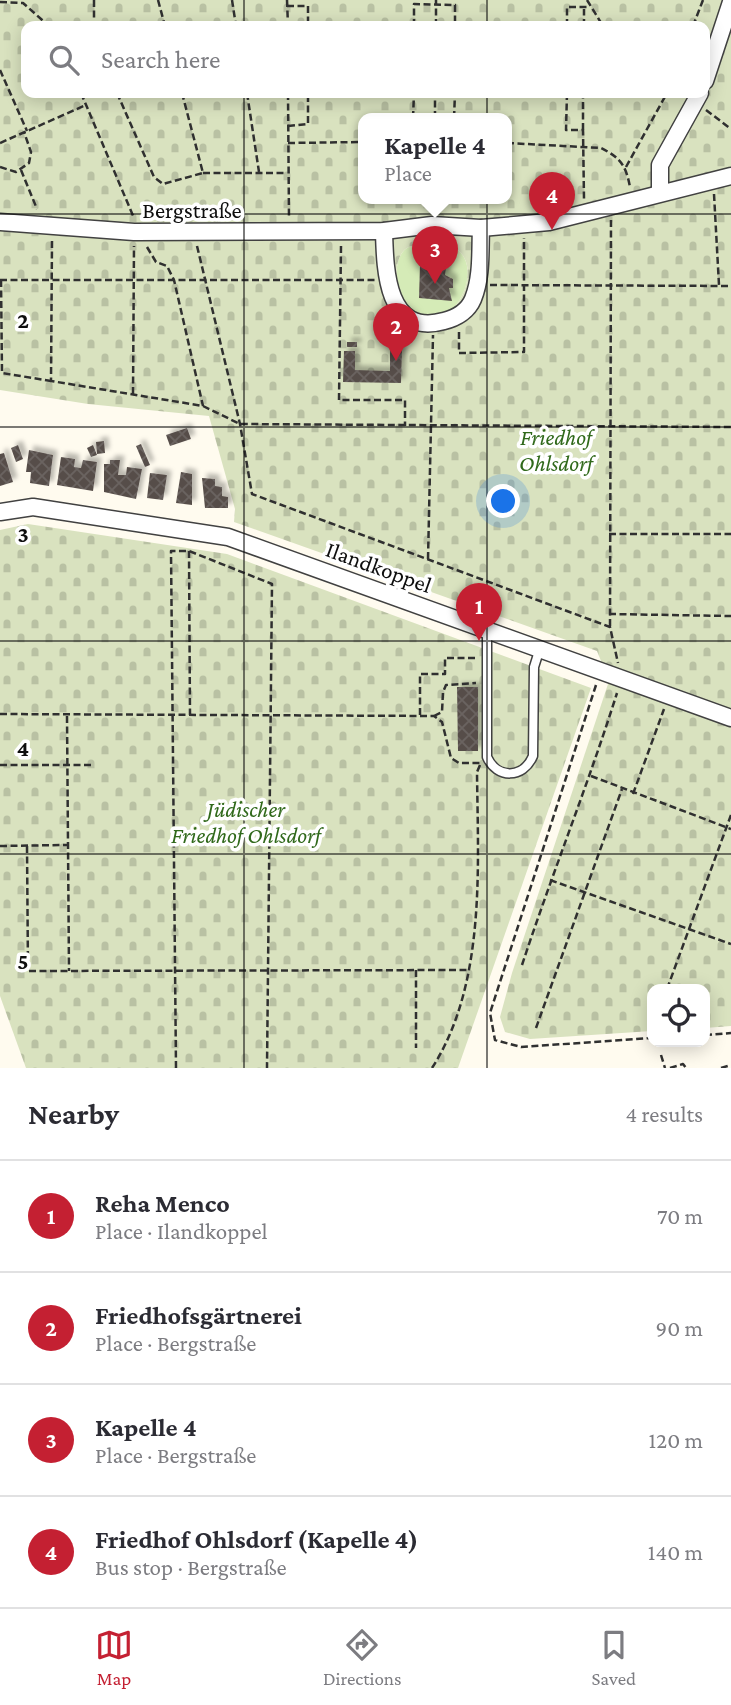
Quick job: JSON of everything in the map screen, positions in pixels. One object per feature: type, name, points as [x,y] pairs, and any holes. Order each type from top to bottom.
[{"type":"street","points":[[710,66],[731,2]]},
{"type":"street","points":[[660,193],[660,165],[698,98]]},
{"type":"street","name":"Bergstraße","points":[[0,222],[48,227],[193,233],[384,231],[432,225],[481,229],[584,213],[731,176]]},
{"type":"street","points":[[384,231],[386,280],[403,312],[418,323],[433,324],[459,315],[473,299],[481,229]]},
{"type":"street","name":"Ilandkoppel","points":[[0,512],[33,507],[228,537],[731,718]]},
{"type":"lane","points":[[487,630],[484,760],[507,774],[524,769],[531,761],[534,667],[540,648]]},
{"type":"path","points":[[94,0],[94,21]]},
{"type":"path","points":[[158,0],[164,21]]},
{"type":"path","points":[[232,0],[235,21]]},
{"type":"path","points":[[288,0],[288,21]]},
{"type":"path","points":[[587,0],[599,21]]},
{"type":"path","points":[[695,21],[703,0]]},
{"type":"path","points":[[0,2],[23,3],[43,21]]},
{"type":"path","points":[[414,21],[414,4],[436,2],[455,5],[455,21]]},
{"type":"path","points":[[436,2],[436,21]]},
{"type":"path","points":[[288,6],[308,6],[308,21]]},
{"type":"path","points":[[567,21],[567,7],[589,7]]},
{"type":"path","points":[[584,7],[584,21]]},
{"type":"path","points":[[0,70],[25,132],[31,156],[21,170]]},
{"type":"path","points":[[82,98],[137,232],[156,262],[167,266],[174,280],[203,406]]},
{"type":"path","points":[[119,98],[154,177],[163,184],[203,173],[288,173]]},
{"type":"path","points":[[183,98],[203,173]]},
{"type":"path","points":[[248,98],[260,173]]},
{"type":"path","points":[[288,98],[289,233]]},
{"type":"path","points":[[288,125],[308,124],[308,98]]},
{"type":"path","points":[[566,98],[566,130],[583,130]]},
{"type":"path","points":[[583,98],[584,213]]},
{"type":"path","points":[[626,167],[664,98]]},
{"type":"path","points":[[698,98],[731,130]]},
{"type":"path","points":[[0,143],[86,105]]},
{"type":"path","points":[[288,143],[358,142]]},
{"type":"path","points":[[512,143],[601,148],[615,155],[626,167],[633,201]]},
{"type":"path","points":[[0,167],[8,171],[21,170]]},
{"type":"path","points":[[21,170],[48,227],[52,280],[51,381]]},
{"type":"path","points":[[712,180],[719,286]]},
{"type":"path","points":[[522,965],[550,880],[591,776],[622,679],[609,614],[611,206]]},
{"type":"path","points":[[459,315],[459,352],[524,352],[524,224]]},
{"type":"path","points":[[341,231],[339,400],[405,400],[405,425]]},
{"type":"path","points":[[133,394],[137,232]]},
{"type":"path","points":[[193,233],[207,281],[240,424],[252,494],[610,628]]},
{"type":"path","points":[[386,280],[0,280],[2,373],[203,406],[240,424],[731,427]]},
{"type":"path","points":[[476,285],[731,286]]},
{"type":"path","points":[[428,559],[433,324]]},
{"type":"path","points":[[609,534],[731,534]]},
{"type":"path","points":[[176,1068],[171,551],[189,551],[272,584],[267,1068]]},
{"type":"path","points":[[189,551],[190,715]]},
{"type":"path","points":[[609,614],[731,615]]},
{"type":"path","points":[[420,716],[420,674],[445,674],[445,658],[486,658]]},
{"type":"path","points":[[601,672],[490,1013],[495,1040],[521,1047],[647,1038]]},
{"type":"path","points":[[0,714],[434,716],[442,712],[446,685],[486,683]]},
{"type":"path","points":[[634,793],[669,696]]},
{"type":"path","points":[[67,715],[69,971]]},
{"type":"path","points":[[434,716],[442,722],[451,758],[459,763],[484,760]]},
{"type":"path","points":[[432,1068],[460,1014],[469,970],[478,849],[477,772],[484,760]]},
{"type":"path","points":[[0,765],[93,765]]},
{"type":"path","points":[[591,776],[729,828]]},
{"type":"path","points":[[536,1028],[622,789]]},
{"type":"path","points":[[669,984],[729,828],[731,815]]},
{"type":"path","points":[[0,846],[68,845]]},
{"type":"path","points":[[27,846],[28,971],[469,970]]},
{"type":"path","points":[[550,880],[731,944]]},
{"type":"path","points":[[416,970],[416,1048]]},
{"type":"path","points":[[710,1035],[731,1033]]},
{"type":"path","points":[[661,1055],[664,1068]]},
{"type":"path","points":[[670,1068],[683,1063],[686,1068]]},
{"type":"path","points":[[721,1068],[731,1065]]},
{"type":"green space","name":"Friedhof Ohlsdorf","points":[[0,0],[731,0],[731,1026],[710,1028],[710,984],[647,984],[647,1031],[530,1039],[505,1032],[500,1017],[512,973],[609,681],[597,651],[234,522],[235,509],[209,416],[88,404],[0,390]],"holes":[[[420,244],[445,244],[456,249],[467,265],[468,276],[461,298],[446,315],[422,315],[413,311],[404,303],[398,287],[398,260],[402,253],[407,248]]]},
{"type":"green space","points":[[445,244],[456,249],[467,265],[468,276],[461,298],[446,315],[426,316],[417,313],[404,303],[401,296],[397,278],[398,260],[411,246]]},
{"type":"green space","name":"Jüdischer Friedhof Ohlsdorf","points":[[28,524],[227,554],[591,688],[458,1068],[26,1068],[0,996],[0,530]]},
{"type":"building","points":[[427,260],[438,260],[441,266],[446,268],[445,275],[453,279],[453,288],[449,288],[452,301],[419,298],[420,265],[425,265]]},
{"type":"building","points":[[347,342],[357,342],[357,347],[347,347]]},
{"type":"building","points":[[390,349],[402,350],[401,383],[343,382],[344,351],[355,351],[355,370],[390,371]]},
{"type":"building","points":[[187,428],[191,439],[170,446],[166,435]]},
{"type":"building","points":[[104,441],[105,453],[97,454],[96,442]]},
{"type":"building","points":[[141,444],[150,465],[145,467],[136,446]]},
{"type":"building","points":[[18,445],[23,459],[16,462],[11,448]]},
{"type":"building","points":[[93,445],[97,455],[91,457],[87,448]]},
{"type":"building","points":[[29,450],[53,455],[49,486],[30,483],[31,472],[26,472]]},
{"type":"building","points":[[4,453],[13,482],[0,486],[0,454]]},
{"type":"building","points":[[61,457],[75,459],[74,467],[81,468],[83,460],[97,462],[93,491],[57,485]]},
{"type":"building","points":[[110,460],[120,460],[118,475],[126,475],[127,467],[142,469],[136,499],[104,492],[104,464],[110,464]]},
{"type":"building","points":[[181,472],[192,474],[192,505],[176,503]]},
{"type":"building","points":[[150,473],[167,475],[163,500],[147,498]]},
{"type":"building","points":[[202,478],[215,479],[215,486],[222,487],[222,496],[228,497],[228,508],[205,508]]},
{"type":"building","points":[[457,687],[478,687],[478,751],[458,751]]},
{"type":"place","name":"Friedhof Ohlsdorf (Kapelle 4)","points":[[552,230]]},
{"type":"place","name":"Kapelle 4","points":[[435,284]]},
{"type":"place","name":"Friedhofsgärtnerei","points":[[396,361]]},
{"type":"place","name":"Reha Menco","points":[[479,641]]}]
